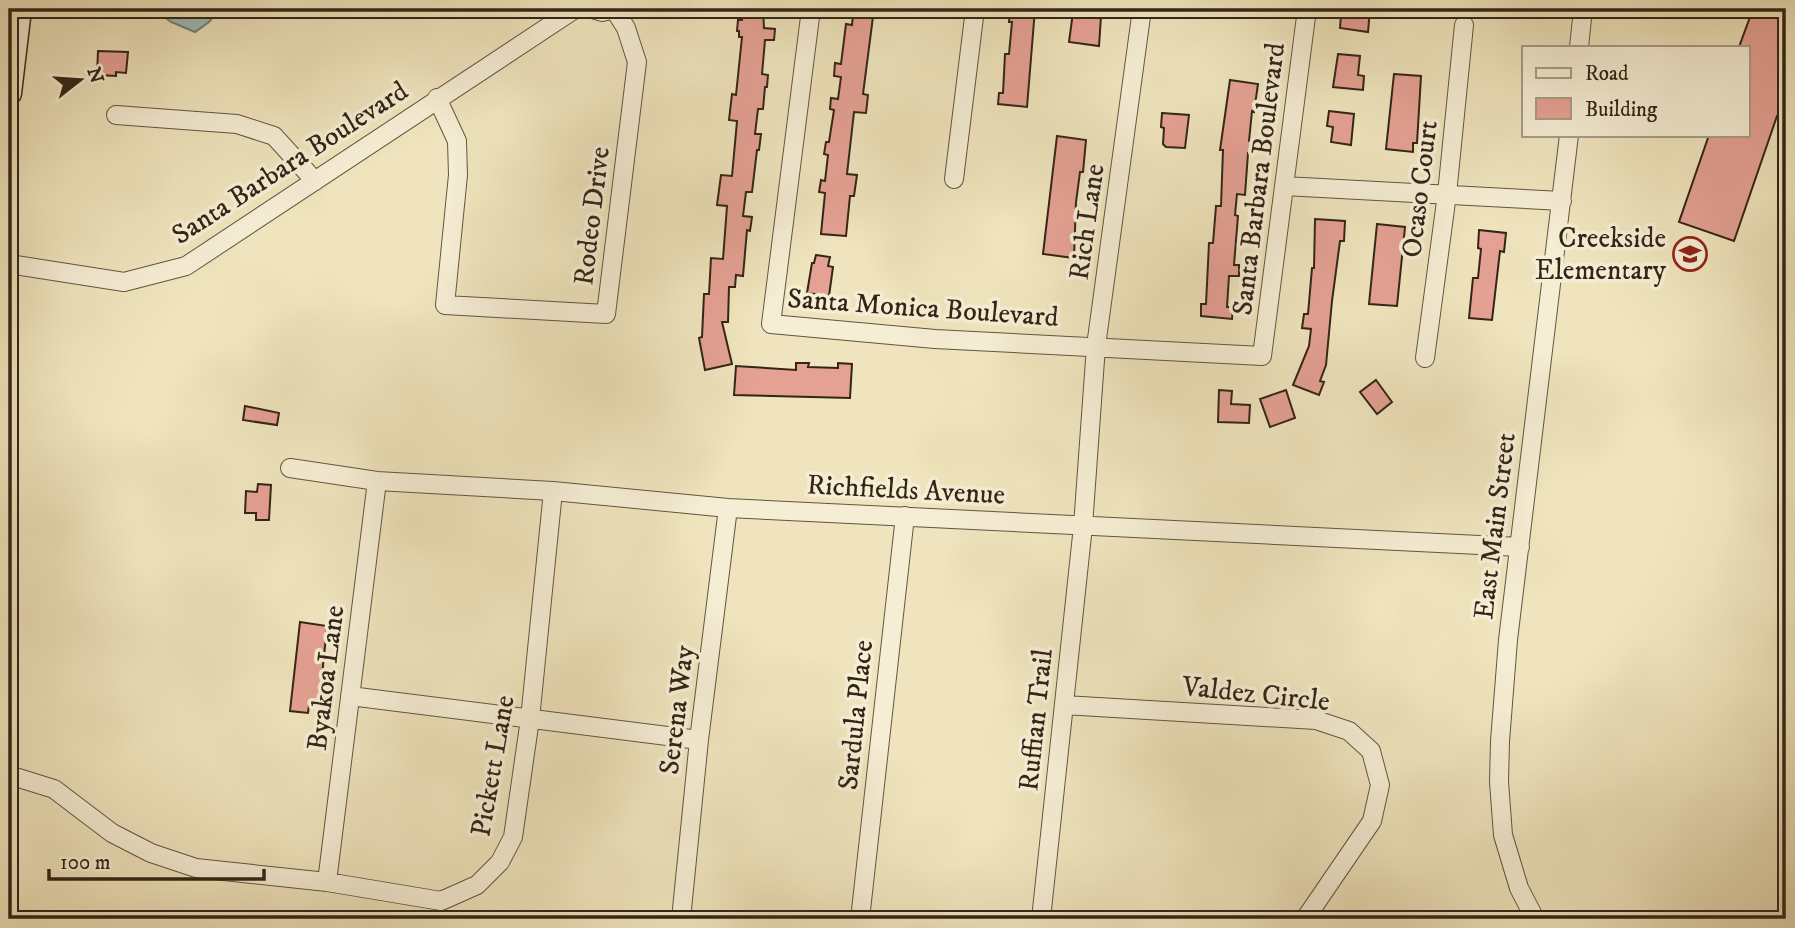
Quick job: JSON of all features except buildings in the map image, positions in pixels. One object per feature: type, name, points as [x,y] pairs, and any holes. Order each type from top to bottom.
[{"type":"street","points":[[9,93],[19,9]]},
{"type":"street","name":"Santa Barbara Boulevard","points":[[9,264],[124,282],[186,266],[575,9]]},
{"type":"street","points":[[592,9],[602,12],[615,9]]},
{"type":"street","name":"Rodeo Drive","points":[[437,98],[457,141],[458,175],[445,305],[606,314],[638,62],[626,28],[615,9]]},
{"type":"street","name":"Santa Monica Boulevard","points":[[811,9],[771,324],[935,339],[1262,356]]},
{"type":"street","points":[[954,179],[975,9]]},
{"type":"street","name":"Rich Lane","points":[[1083,526],[1096,346],[1142,9]]},
{"type":"street","name":"Santa Barbara Boulevard","points":[[1262,356],[1307,9]]},
{"type":"street","points":[[1579,46],[1583,9]]},
{"type":"street","name":"Ocaso Court","points":[[1425,358],[1447,194],[1464,25]]},
{"type":"street","points":[[116,115],[237,124],[274,136],[315,181]]},
{"type":"street","name":"East Main Street","points":[[1535,919],[1513,870],[1503,835],[1500,810],[1500,741],[1540,366],[1569,136]]},
{"type":"street","points":[[1284,186],[1562,201]]},
{"type":"street","name":"Richfields Avenue","points":[[290,468],[377,481],[553,491],[728,508],[1520,547]]},
{"type":"street","name":"Byakoa Lane","points":[[327,882],[377,481]]},
{"type":"street","name":"Pickett Lane","points":[[9,775],[54,789],[112,833],[150,853],[196,868],[327,882],[441,901],[477,885],[500,862],[513,837],[530,719],[553,491]]},
{"type":"street","name":"Serena Way","points":[[681,919],[699,740],[728,508]]},
{"type":"street","name":"Sardula Place","points":[[860,919],[905,516]]},
{"type":"street","name":"Ruffian Trail","points":[[1041,919],[1083,526]]},
{"type":"street","points":[[350,696],[699,740]]},
{"type":"street","name":"Valdez Circle","points":[[1064,705],[1317,720],[1349,731],[1364,744],[1371,751],[1380,785],[1373,821],[1305,919]]},
{"type":"water","points":[[154,9],[219,9],[209,22],[195,32],[171,22]]},
{"type":"place","name":"Creekside Elementary","points":[[1690,254]]}]
